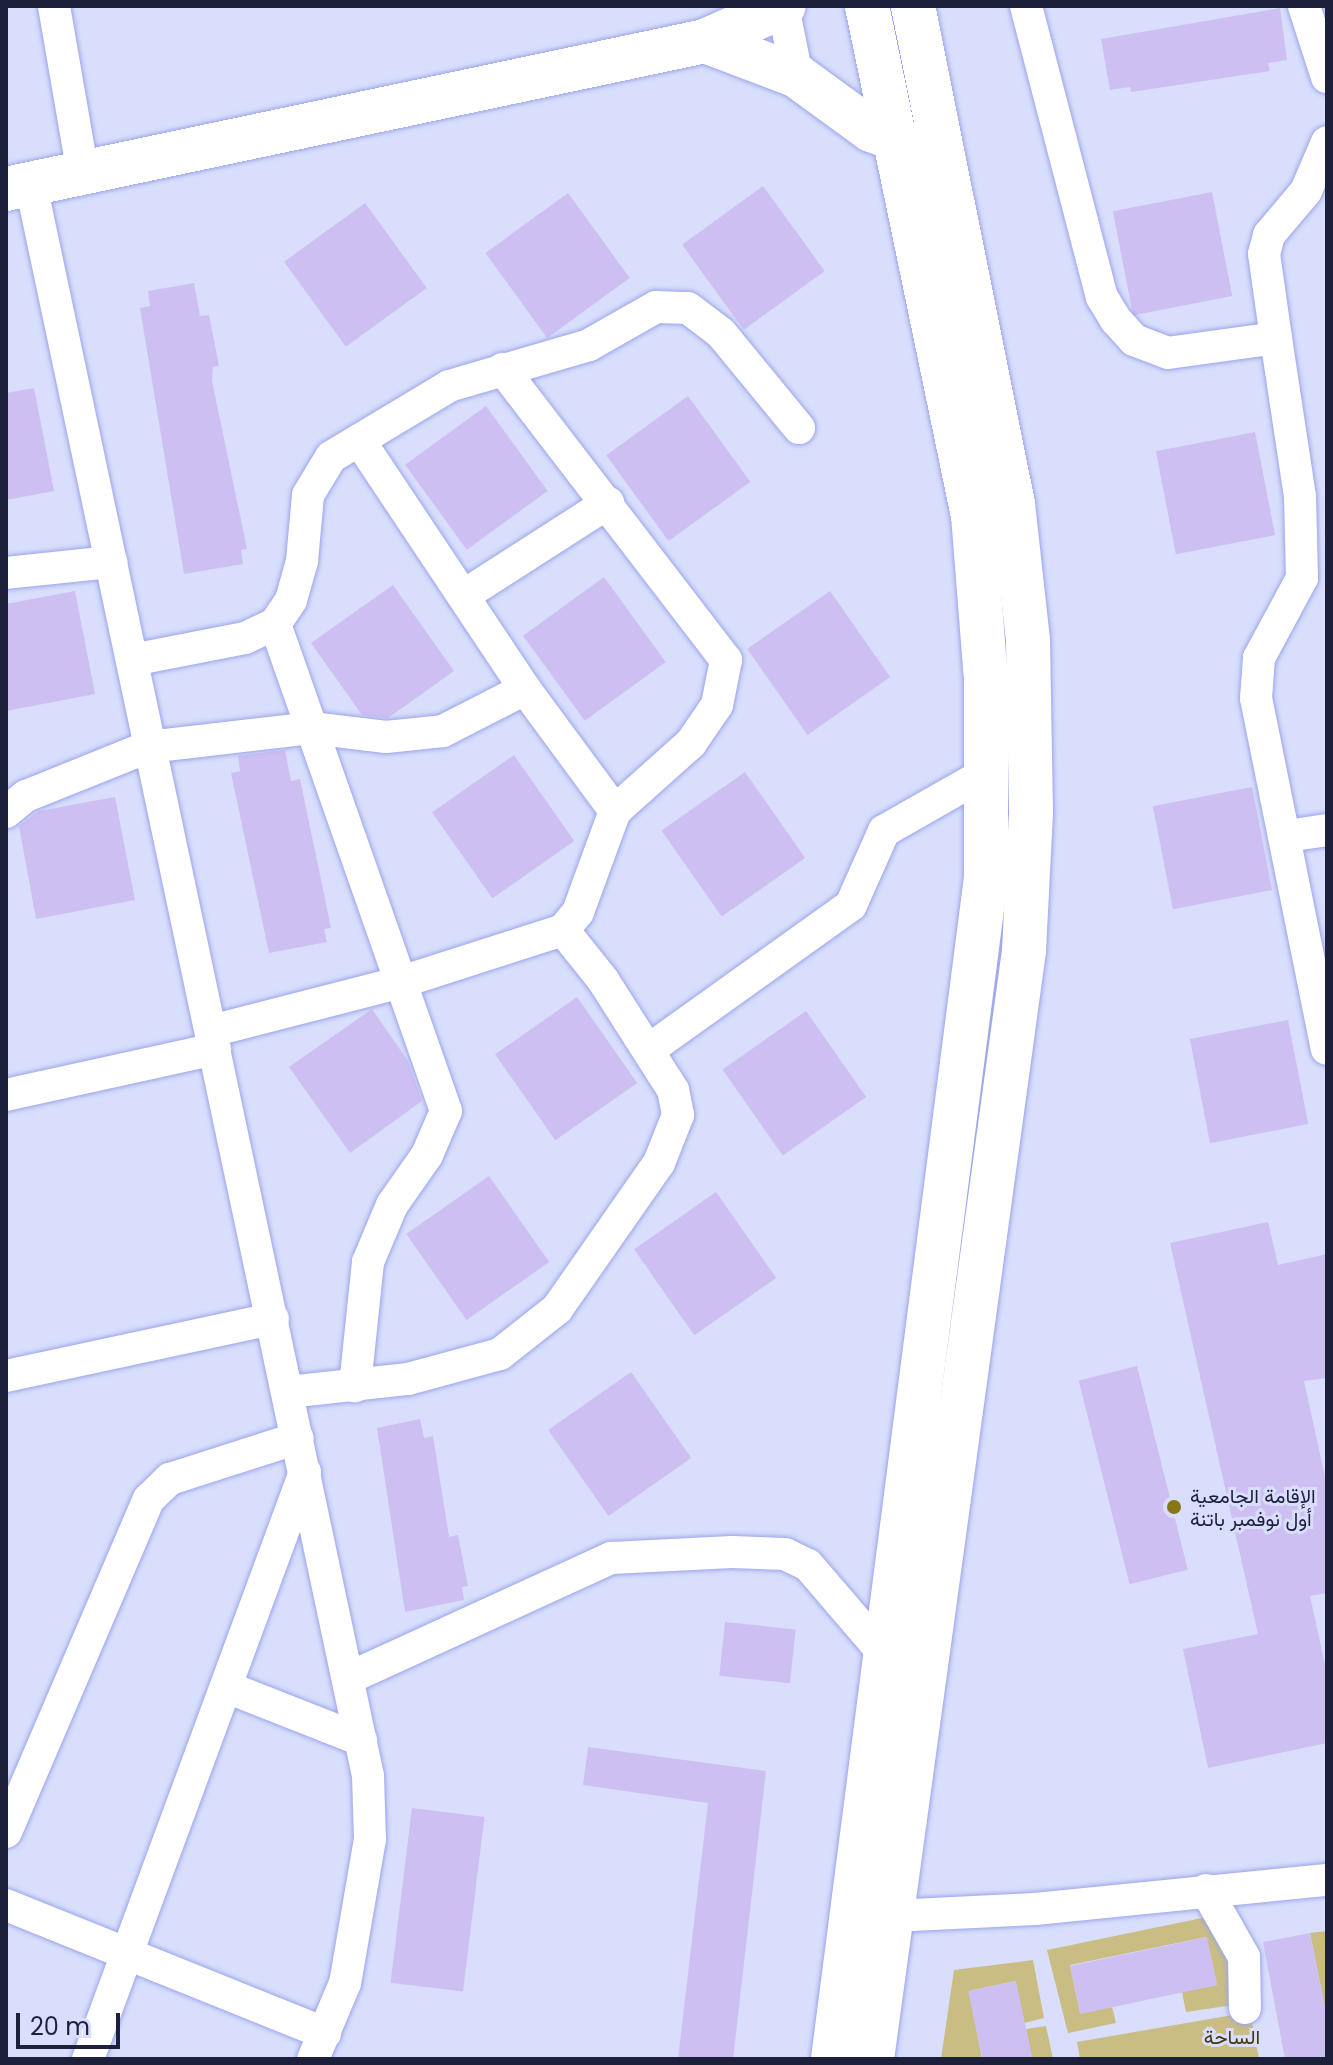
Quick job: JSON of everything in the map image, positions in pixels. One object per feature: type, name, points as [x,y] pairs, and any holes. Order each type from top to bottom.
[{"type":"main road","points":[[18,187],[705,41],[783,6]]},
{"type":"main road","points":[[833,2059],[986,878],[986,680],[973,516],[867,6]]},
{"type":"main road","points":[[872,2059],[1024,951],[1031,812],[1028,640],[1013,504],[913,6]]},
{"type":"main road","points":[[705,41],[797,76],[898,144],[944,150]]},
{"type":"street","points":[[54,6],[83,174]]},
{"type":"street","points":[[783,6],[797,76]]},
{"type":"street","points":[[1026,6],[1102,297],[1116,320],[1134,340],[1168,353],[1276,338]]},
{"type":"street","points":[[1304,6],[1327,77]]},
{"type":"street","points":[[1327,142],[1306,191],[1269,235],[1264,254],[1314,578],[1259,658],[1256,698],[1264,751],[1287,836],[1323,1006],[1327,1049]]},
{"type":"street","points":[[6,1905],[131,1952],[319,2046],[345,1983],[370,1839],[361,1740],[351,1677],[148,747],[111,562],[18,187]]},
{"type":"street","points":[[132,660],[245,638],[275,624],[291,600],[302,561],[308,495],[331,457],[449,386],[589,345],[656,307],[688,308],[721,333],[799,428]]},
{"type":"street","points":[[6,1095],[213,1040],[398,983],[563,930],[578,912],[615,811],[691,743],[717,705],[726,660],[503,369]]},
{"type":"street","points":[[359,440],[466,594],[525,689],[615,811]]},
{"type":"street","points":[[466,594],[608,503]]},
{"type":"street","points":[[6,573],[111,562]]},
{"type":"street","points":[[275,624],[398,983],[446,1111],[427,1155],[392,1205],[368,1262],[355,1386]]},
{"type":"street","points":[[6,812],[26,796],[148,747],[311,728],[386,737],[443,731],[525,689]]},
{"type":"street","points":[[650,1049],[851,905],[884,831],[986,773]]},
{"type":"street","points":[[1287,836],[1327,830]]},
{"type":"street","points":[[288,1392],[355,1386],[456,1368],[500,1354],[557,1309],[659,1163],[678,1115],[673,1090],[650,1049],[563,930]]},
{"type":"street","points":[[6,1376],[273,1319]]},
{"type":"street","points":[[6,1832],[149,1499],[170,1479],[298,1438]]},
{"type":"street","points":[[88,2059],[229,1688],[305,1472]]},
{"type":"street","points":[[351,1677],[611,1558],[732,1552],[785,1554],[808,1565],[886,1656]]},
{"type":"street","points":[[229,1688],[361,1740]]},
{"type":"street","points":[[892,1916],[1042,1909],[1327,1880]]},
{"type":"street","points":[[1206,1890],[1244,1957],[1245,2008]]},
{"type":"green space","points":[[1207,1917],[1233,1958],[1240,2004],[1186,2012],[1182,1992],[1217,1985],[1206,1937],[1070,1965],[1080,2013],[1112,2007],[1116,2023],[1068,2033],[1047,1950]]},
{"type":"green space","points":[[1327,1931],[1327,2018],[1310,1933]]},
{"type":"green space","points":[[1033,1960],[1044,2018],[1024,2023],[1015,1981],[969,1991],[982,2059],[941,2059],[954,1970]]},
{"type":"green space","name":"الساحة","points":[[1250,2012],[1259,2059],[1080,2059],[1077,2042]]},
{"type":"green space","points":[[1046,2026],[1053,2059],[1032,2059],[1026,2029]]},
{"type":"building","points":[[1280,8],[1287,60],[1268,63],[1270,71],[1131,92],[1130,87],[1110,90],[1101,39]]},
{"type":"building","points":[[763,186],[825,271],[744,330],[682,245]]},
{"type":"building","points":[[1212,192],[1232,296],[1133,315],[1113,211]]},
{"type":"building","points":[[568,193],[630,278],[547,338],[485,253]]},
{"type":"building","points":[[365,203],[427,288],[346,347],[284,262]]},
{"type":"building","points":[[194,283],[200,316],[209,315],[219,366],[213,367],[212,381],[247,549],[241,550],[243,564],[184,574],[140,308],[150,306],[148,291]]},
{"type":"building","points":[[34,388],[54,491],[6,500],[6,393]]},
{"type":"building","points":[[688,396],[750,482],[669,541],[606,455]]},
{"type":"building","points":[[486,406],[548,491],[467,550],[405,465]]},
{"type":"building","points":[[1255,432],[1275,535],[1176,554],[1156,451]]},
{"type":"building","points":[[604,577],[666,662],[585,721],[523,636]]},
{"type":"building","points":[[393,585],[454,671],[388,718],[362,715],[311,643]]},
{"type":"building","points":[[75,591],[95,694],[6,711],[6,604]]},
{"type":"building","points":[[830,591],[890,677],[807,735],[747,649]]},
{"type":"building","points":[[285,750],[291,781],[300,779],[331,928],[324,929],[327,942],[269,953],[231,773],[240,771],[238,756]]},
{"type":"building","points":[[514,755],[574,841],[492,898],[432,812]]},
{"type":"building","points":[[745,772],[805,858],[722,917],[661,831]]},
{"type":"building","points":[[1252,787],[1272,890],[1173,909],[1153,806]]},
{"type":"building","points":[[115,797],[135,900],[36,919],[19,826],[39,811]]},
{"type":"building","points":[[577,997],[637,1083],[555,1140],[495,1054]]},
{"type":"building","points":[[372,1009],[408,1061],[422,1101],[350,1153],[289,1067]]},
{"type":"building","points":[[806,1011],[866,1097],[783,1156],[722,1070]]},
{"type":"building","points":[[1288,1020],[1308,1124],[1210,1143],[1190,1039]]},
{"type":"building","points":[[489,1176],[549,1262],[466,1320],[406,1234]]},
{"type":"building","points":[[716,1192],[776,1278],[694,1335],[634,1249]]},
{"type":"building","points":[[1268,1222],[1278,1265],[1327,1254],[1327,1378],[1304,1381],[1327,1486],[1327,1593],[1310,1596],[1327,1674],[1327,1743],[1208,1768],[1183,1649],[1258,1634],[1170,1243]]},
{"type":"building","points":[[1137,1366],[1188,1570],[1130,1584],[1079,1381]]},
{"type":"building","points":[[631,1372],[691,1458],[608,1516],[548,1430]]},
{"type":"building","points":[[420,1419],[424,1438],[433,1436],[449,1537],[458,1535],[468,1586],[462,1587],[464,1600],[405,1612],[377,1428]]},
{"type":"building","points":[[725,1622],[796,1629],[790,1683],[719,1676]]},
{"type":"building","points":[[588,1747],[766,1771],[733,2059],[678,2059],[708,1803],[583,1785]]},
{"type":"building","points":[[412,1808],[484,1817],[463,1992],[391,1983]]},
{"type":"building","points":[[1310,1933],[1327,2018],[1327,2059],[1285,2059],[1263,1942]]},
{"type":"building","points":[[1207,1937],[1217,1985],[1080,2014],[1070,1966]]},
{"type":"building","points":[[1016,1981],[1033,2059],[982,2059],[968,1991]]},
{"type":"place","name":"الإقامة الجامعية أول نوفمبر باتنة","points":[[1174,1507]]}]
